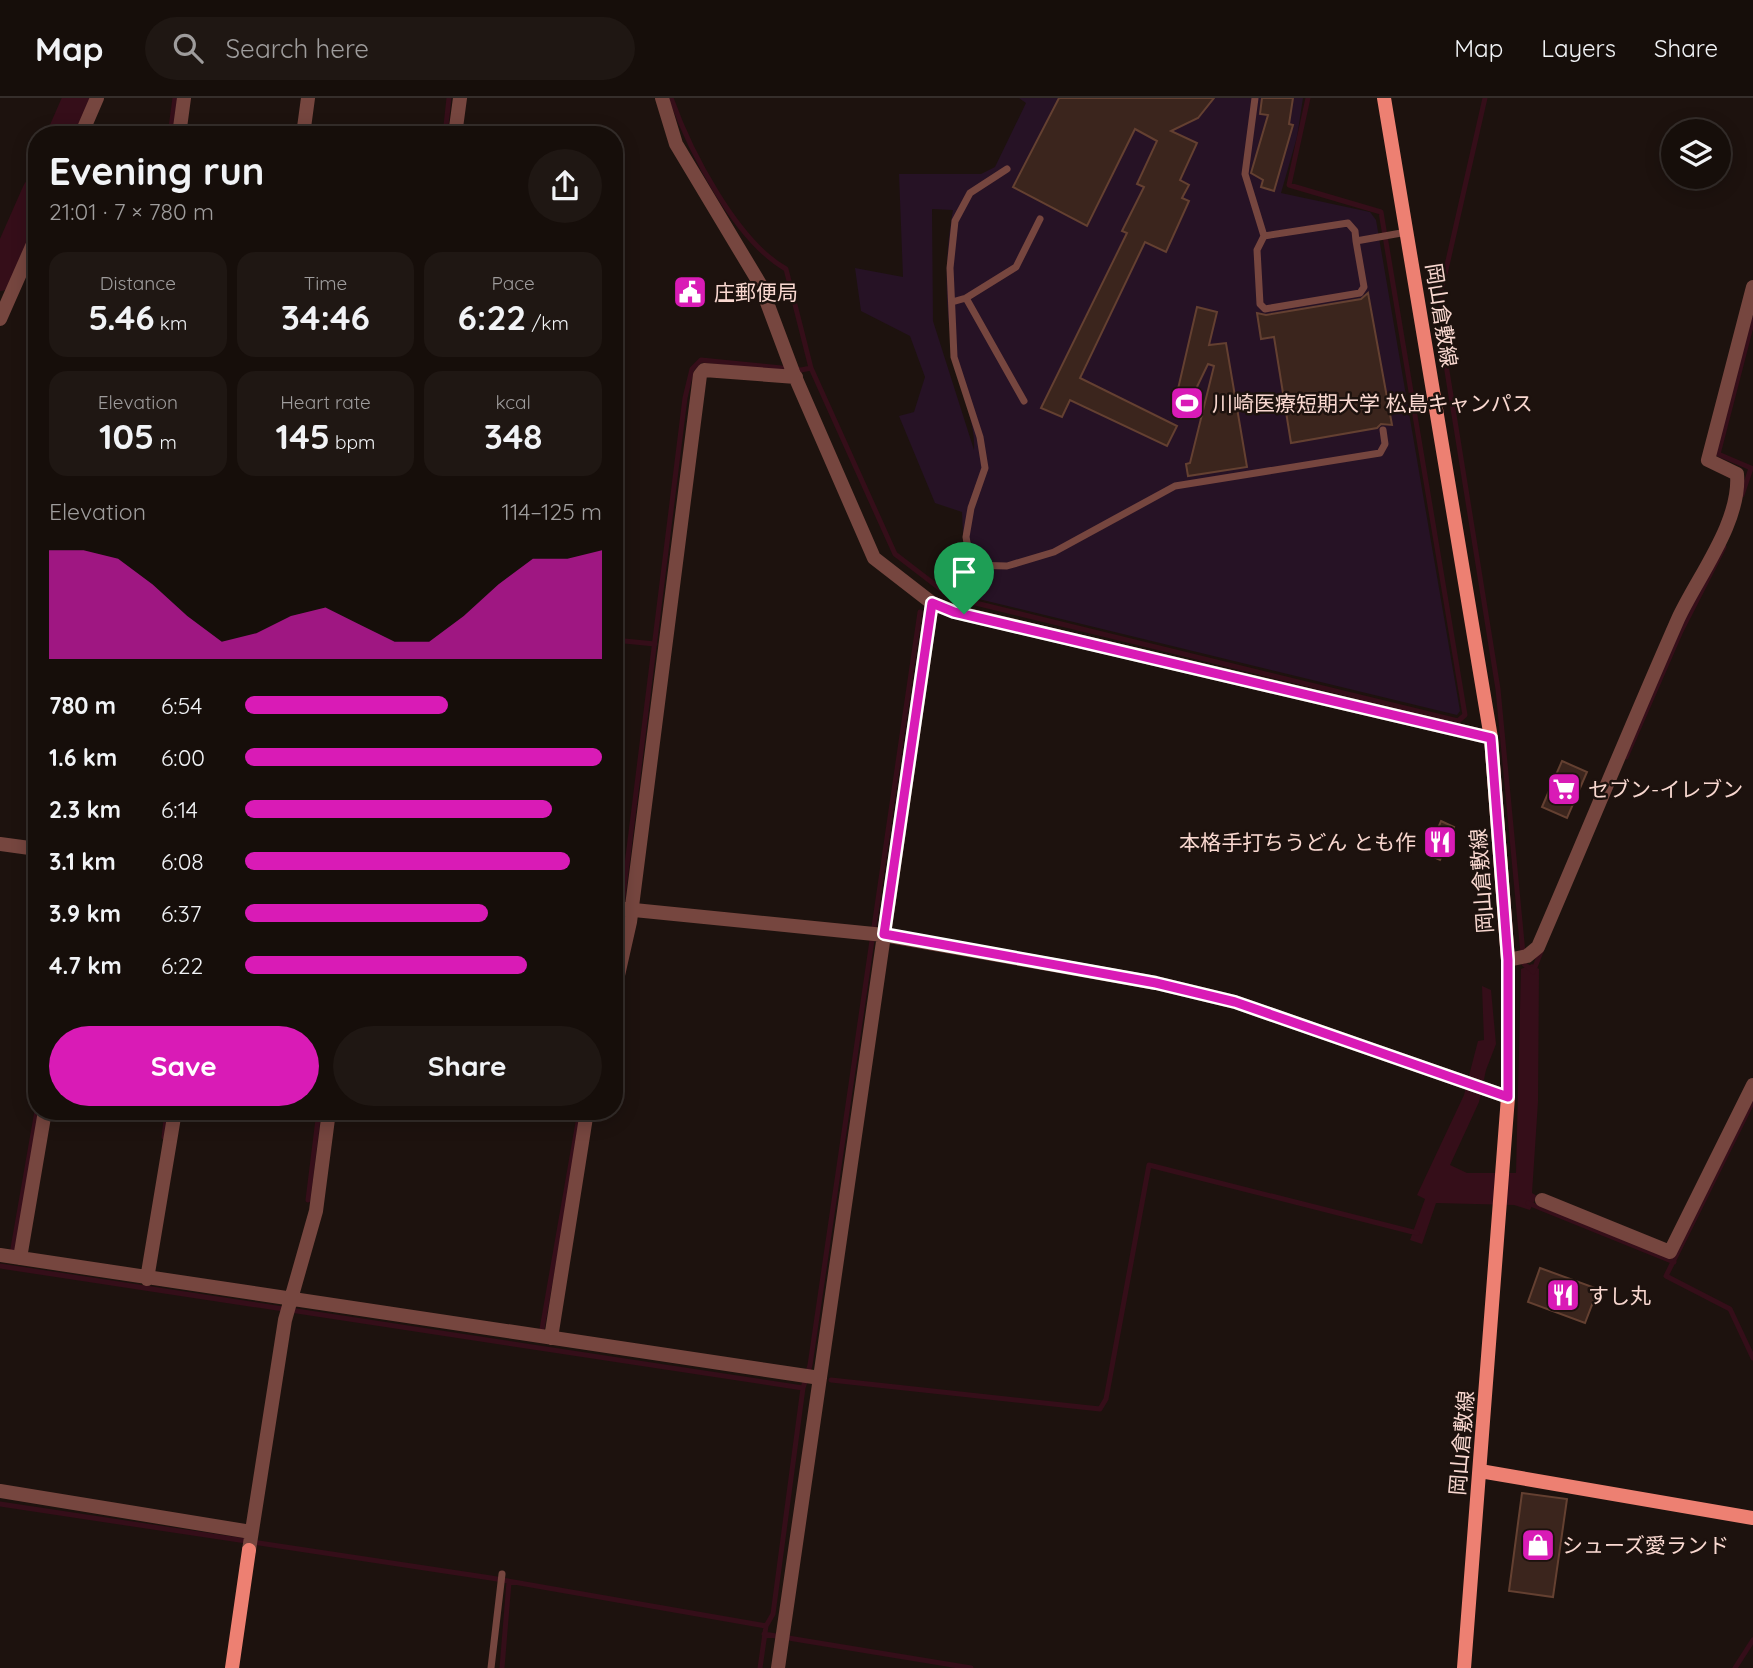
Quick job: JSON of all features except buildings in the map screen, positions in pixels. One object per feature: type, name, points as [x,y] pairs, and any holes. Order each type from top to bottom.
[{"type":"main road","name":"岡山倉敷線","points":[[1384,98],[1491,738],[1519,958],[1464,1668]]},
{"type":"main road","points":[[1480,1471],[1753,1518]]},
{"type":"main road","points":[[232,1668],[250,1540]]},
{"type":"street","points":[[85,126],[97,98]]},
{"type":"street","points":[[180,126],[184,98]]},
{"type":"street","points":[[304,126],[308,98]]},
{"type":"street","points":[[456,126],[460,98]]},
{"type":"street","points":[[662,98],[676,144],[760,284],[793,372],[874,558],[932,603],[966,606],[1491,738]]},
{"type":"street","points":[[0,319],[28,255]]},
{"type":"street","points":[[1519,958],[1538,947],[1679,617],[1718,548],[1738,488],[1737,474],[1708,460],[1753,287]]},
{"type":"street","points":[[623,902],[699,375],[704,370],[793,372]]},
{"type":"street","points":[[778,1668],[811,1377],[875,934],[932,603]]},
{"type":"street","points":[[0,844],[28,848]]},
{"type":"street","points":[[623,909],[875,934],[1156,983],[1235,1002],[1508,1097]]},
{"type":"street","points":[[1542,1200],[1670,1252],[1753,1085]]},
{"type":"street","points":[[43,1120],[11,1257],[147,1279],[288,1308],[544,1337],[811,1377]]},
{"type":"street","points":[[147,1279],[174,1120]]},
{"type":"street","points":[[0,1491],[250,1540],[288,1308],[316,1211],[328,1120]]},
{"type":"street","points":[[544,1337],[585,1120]]},
{"type":"lane","points":[[1255,98],[1245,174],[1264,236],[1257,250],[1260,304],[1265,309],[1360,293],[1364,287],[1355,230],[1348,223],[1264,236]]},
{"type":"lane","points":[[966,606],[973,575],[966,537],[971,508],[985,468],[980,437],[954,356],[950,268],[955,221],[970,193],[1007,169]]},
{"type":"lane","points":[[952,302],[967,298],[1016,267],[1040,219]]},
{"type":"lane","points":[[1356,241],[1407,232]]},
{"type":"lane","points":[[967,298],[1024,401]]},
{"type":"lane","points":[[971,565],[1007,566],[1054,552],[1175,486],[1380,453],[1385,444],[1383,430]]},
{"type":"lane","points":[[491,1668],[502,1574]]},
{"type":"shaded area","name":"川崎医療短期大学 松島キャンパス","points":[[1019,98],[1303,98],[1297,137],[1281,193],[1370,212],[1376,220],[1460,711],[1457,715],[958,594],[964,554],[962,512],[935,503],[899,416],[914,412],[925,377],[910,336],[861,311],[855,268],[903,277],[899,174],[981,174],[995,167],[1026,103]],"holes":[[[932,209],[953,210],[947,271],[948,311],[957,372],[973,430],[974,450],[933,321]]]},
{"type":"shaded area","points":[[1532,964],[1539,969],[1538,1102],[1532,1193],[1537,1196],[1530,1210],[1514,1205],[1436,1203],[1422,1244],[1410,1240],[1425,1199],[1417,1195],[1464,1095],[1478,1041],[1484,1040],[1482,986],[1491,990],[1496,1044],[1486,1070],[1479,1102],[1450,1165],[1467,1173],[1516,1173],[1521,969]]},
{"type":"waterway","points":[[66,126],[78,98]]},
{"type":"waterway","points":[[171,126],[175,98]]},
{"type":"waterway","points":[[446,126],[449,98]]},
{"type":"waterway","points":[[671,98],[703,168],[733,217],[767,256],[786,269],[811,368],[895,554],[951,597],[1458,721],[1465,715],[1381,212],[1289,185],[1308,98]]},
{"type":"waterway","points":[[1485,98],[1440,296],[1446,343],[1443,346],[1498,689],[1524,964],[1533,971]]},
{"type":"waterway","points":[[0,276],[28,212]]},
{"type":"waterway","points":[[1742,495],[1751,468],[1718,454],[1753,319]]},
{"type":"waterway","points":[[623,897],[685,398],[692,369],[701,360],[801,370],[811,368]]},
{"type":"waterway","points":[[1626,757],[1681,631],[1724,547]]},
{"type":"waterway","points":[[766,1626],[773,1614],[803,1388],[810,1365],[920,612]]},
{"type":"waterway","points":[[623,641],[655,644]]},
{"type":"waterway","points":[[623,897],[623,919]]},
{"type":"waterway","points":[[1533,972],[1542,949]]},
{"type":"waterway","points":[[1753,1101],[1666,1276],[1730,1309],[1753,1358]]},
{"type":"waterway","points":[[12,1254],[35,1120]]},
{"type":"waterway","points":[[164,1137],[166,1120]]},
{"type":"waterway","points":[[308,1200],[318,1120]]},
{"type":"waterway","points":[[541,1335],[578,1120]]},
{"type":"waterway","points":[[831,1380],[1100,1409],[1106,1399],[1149,1165],[1417,1233]]},
{"type":"waterway","points":[[1528,1203],[1674,1262]]},
{"type":"waterway","points":[[0,1266],[803,1388]]},
{"type":"waterway","points":[[0,1504],[491,1578],[766,1626],[760,1668]]},
{"type":"waterway","points":[[502,1668],[509,1582]]},
{"type":"waterway","points":[[764,1634],[971,1668]]},
{"type":"waterway","points":[[1735,1668],[1753,1640]]},
{"type":"place","name":"庄郵便局","points":[[690,292]]},
{"type":"place","name":"川崎医療短期大学 松島キャンパス","points":[[1187,403]]},
{"type":"place","name":"セブン-イレブン","points":[[1564,789]]},
{"type":"place","name":"本格手打ちうどん とも作","points":[[1440,842]]},
{"type":"place","name":"すし丸","points":[[1563,1295]]},
{"type":"place","name":"シューズ愛ランド","points":[[1538,1545]]},
{"type":"route","points":[[932,603],[964,614],[1491,738],[1508,960],[1508,1097],[1346,1043],[1235,1002],[1156,983],[884,934],[932,603]]}]
